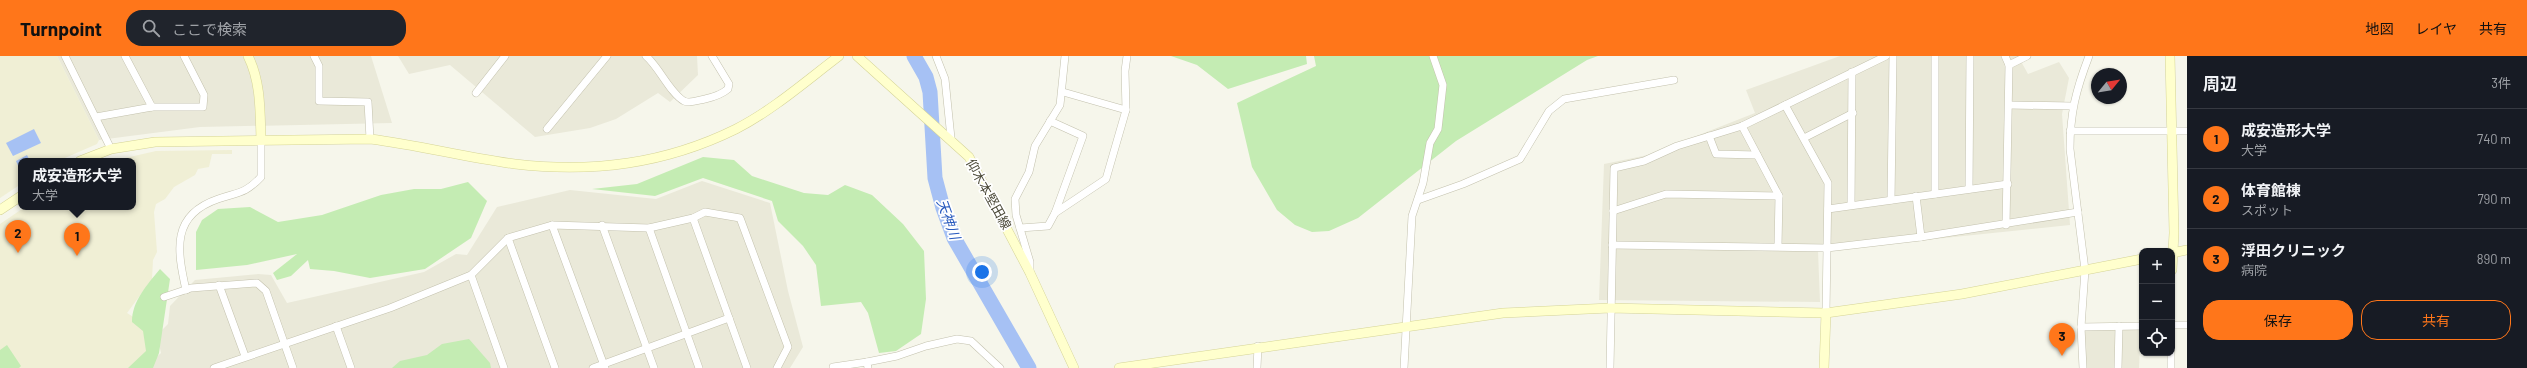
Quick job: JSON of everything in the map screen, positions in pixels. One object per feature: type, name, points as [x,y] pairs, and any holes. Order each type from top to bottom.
[{"type":"street","points":[[65,56],[111,149]]},
{"type":"street","points":[[125,56],[152,107]]},
{"type":"street","points":[[96,117],[152,107],[203,107],[204,95],[184,56]]},
{"type":"street","points":[[186,290],[179,261],[178,242],[184,224],[205,204],[250,189],[261,177],[260,93],[253,67],[248,56]]},
{"type":"street","points":[[314,56],[319,66],[319,101],[368,102],[370,139]]},
{"type":"street","points":[[476,93],[505,56]]},
{"type":"street","points":[[547,129],[606,56]]},
{"type":"street","points":[[646,56],[655,64],[677,94],[684,101],[690,102],[714,97],[728,90],[729,84],[712,56]]},
{"type":"street","points":[[88,158],[111,149],[155,142],[370,139],[403,143],[514,164],[578,169],[622,165],[700,144],[736,128],[786,96],[839,56]]},
{"type":"street","name":"仰木本堅田線","points":[[857,56],[950,138],[969,157],[980,174],[1030,273],[1074,368]]},
{"type":"street","points":[[936,56],[944,79],[950,138]]},
{"type":"street","points":[[1030,273],[1030,262],[1016,215],[1015,199],[1029,172],[1035,146],[1060,105],[1063,92],[1065,56]]},
{"type":"street","points":[[1055,213],[1106,180],[1126,110],[1125,70],[1127,56]]},
{"type":"street","points":[[1404,368],[1405,326],[1412,216],[1418,200],[1430,143],[1438,129],[1443,86],[1433,56]]},
{"type":"street","points":[[1610,368],[1614,168],[1644,160],[1709,136],[1742,126],[1886,56]]},
{"type":"street","points":[[1892,200],[1893,56]]},
{"type":"street","points":[[1935,56],[1935,194]]},
{"type":"street","points":[[1969,189],[1970,56]]},
{"type":"street","points":[[2005,56],[2009,65],[2008,184],[2006,225]]},
{"type":"street","points":[[2009,65],[2027,56]]},
{"type":"street","points":[[2083,368],[2081,327],[2085,270],[2070,130],[2072,106],[2089,56]]},
{"type":"street","points":[[2170,56],[2172,132],[2172,248]]},
{"type":"street","points":[[1851,205],[1853,113],[1852,72]]},
{"type":"street","points":[[1418,200],[1470,182],[1520,159],[1549,111],[1564,98],[1674,80]]},
{"type":"street","points":[[1063,92],[1126,110]]},
{"type":"street","points":[[1785,105],[1828,184],[1828,248],[1824,368]]},
{"type":"street","points":[[2009,105],[2072,106]]},
{"type":"street","points":[[1804,138],[1853,113]]},
{"type":"street","points":[[1020,228],[1048,226],[1055,213],[1083,136],[1050,121]]},
{"type":"street","points":[[1742,126],[1778,196],[1778,246]]},
{"type":"street","points":[[2070,130],[2187,131]]},
{"type":"street","points":[[1709,136],[1716,154],[1757,155]]},
{"type":"street","points":[[1828,209],[2008,184]]},
{"type":"street","points":[[1613,211],[1666,194],[1778,196]]},
{"type":"street","points":[[1916,196],[1921,237]]},
{"type":"street","points":[[0,210],[18,198]]},
{"type":"street","points":[[214,368],[227,365],[246,356],[390,308],[471,275],[508,238],[552,225],[602,225],[649,228],[693,218],[706,212],[740,218],[788,347],[777,368]]},
{"type":"street","points":[[1612,245],[1778,246],[1828,248],[2006,225],[2078,212]]},
{"type":"street","points":[[693,218],[747,368]]},
{"type":"street","points":[[552,225],[604,366]]},
{"type":"street","points":[[602,225],[654,368]]},
{"type":"street","points":[[649,228],[699,368]]},
{"type":"street","points":[[508,238],[554,368]]},
{"type":"street","points":[[2175,252],[2187,250]]},
{"type":"street","points":[[1119,368],[1258,346],[1503,313],[1610,308],[1826,313],[1962,294],[2139,260]]},
{"type":"street","points":[[471,275],[504,368]]},
{"type":"street","points":[[164,297],[186,290],[219,285],[257,283],[266,291],[293,368]]},
{"type":"street","points":[[219,285],[246,356]]},
{"type":"street","points":[[592,368],[604,366],[647,348],[729,318]]},
{"type":"street","points":[[2175,325],[2187,325]]},
{"type":"street","points":[[336,326],[351,368]]},
{"type":"street","points":[[2118,368],[2119,326]]},
{"type":"street","points":[[2081,327],[2139,326]]},
{"type":"street","points":[[833,366],[868,365],[926,346],[956,339],[971,341],[1000,368]]},
{"type":"street","points":[[1258,346],[1258,368]]},
{"type":"street","points":[[2171,356],[2171,368]]},
{"type":"shaded area","points":[[0,56],[57,56],[99,140],[97,144],[65,158],[18,158],[18,186],[0,198]]},
{"type":"shaded area","points":[[57,56],[371,56],[392,123],[200,127],[99,140]]},
{"type":"shaded area","points":[[398,56],[697,56],[698,75],[670,102],[658,93],[616,119],[590,128],[535,137],[450,65],[409,74]]},
{"type":"shaded area","points":[[1840,56],[2018,56],[2028,74],[2059,62],[2069,78],[2062,114],[2070,225],[1818,251],[1820,302],[1599,300],[1604,164],[1648,155],[1755,113],[1746,90]]},
{"type":"shaded area","points":[[232,150],[232,154],[212,154],[209,167],[198,169],[195,175],[174,187],[165,199],[156,204],[154,212],[157,252],[153,260],[152,279],[127,313],[146,325],[148,354],[129,368],[0,368],[0,224],[21,210],[136,210],[136,158],[125,158],[156,151]]},
{"type":"shaded area","points":[[702,181],[770,203],[788,291],[803,347],[790,368],[145,368],[161,353],[157,335],[168,324],[170,306],[195,280],[258,274],[271,275],[287,303],[424,272],[456,254],[467,255],[497,207],[570,190],[656,199]]},
{"type":"shaded area","points":[[2139,326],[2139,368],[2080,368],[2081,327]]},
{"type":"green space","points":[[1171,56],[1306,56],[1307,64],[1228,89],[1197,65]]},
{"type":"green space","points":[[1314,56],[1598,56],[1587,60],[1456,141],[1358,218],[1329,231],[1312,232],[1295,225],[1277,210],[1252,167],[1237,103],[1316,66]]},
{"type":"green space","points":[[703,157],[734,160],[752,176],[804,193],[828,195],[845,185],[872,195],[903,224],[924,251],[926,299],[921,334],[896,351],[879,353],[868,313],[861,302],[821,306],[816,265],[803,246],[778,221],[772,201],[703,178],[655,196],[592,189],[637,184]]},
{"type":"green space","points":[[468,182],[487,201],[471,238],[425,269],[370,278],[334,271],[310,269],[308,260],[291,276],[277,280],[273,273],[297,254],[247,265],[196,270],[196,232],[202,220],[218,209],[250,207],[278,222],[322,215],[381,195],[414,189],[441,189]]},
{"type":"green space","points":[[160,269],[170,279],[159,353],[153,368],[128,368],[146,351],[143,331],[132,322],[137,300]]},
{"type":"green space","points":[[469,339],[490,363],[491,368],[392,368],[400,361],[427,355],[442,344]]},
{"type":"green space","points":[[7,345],[21,366],[19,368],[0,368],[0,350]]},
{"type":"water","points":[[34,129],[41,143],[13,156],[6,143]]},
{"type":"water","points":[[27,155],[28,158],[22,158]]},
{"type":"waterway","name":"天神川","points":[[914,56],[926,77],[930,92],[935,178],[943,208],[954,238],[1029,368]]},
{"type":"place","name":"体育館棟","points":[[18,253]]},
{"type":"place","name":"成安造形大学","points":[[77,256]]},
{"type":"place","name":"浮田クリニック","points":[[2062,356]]}]
